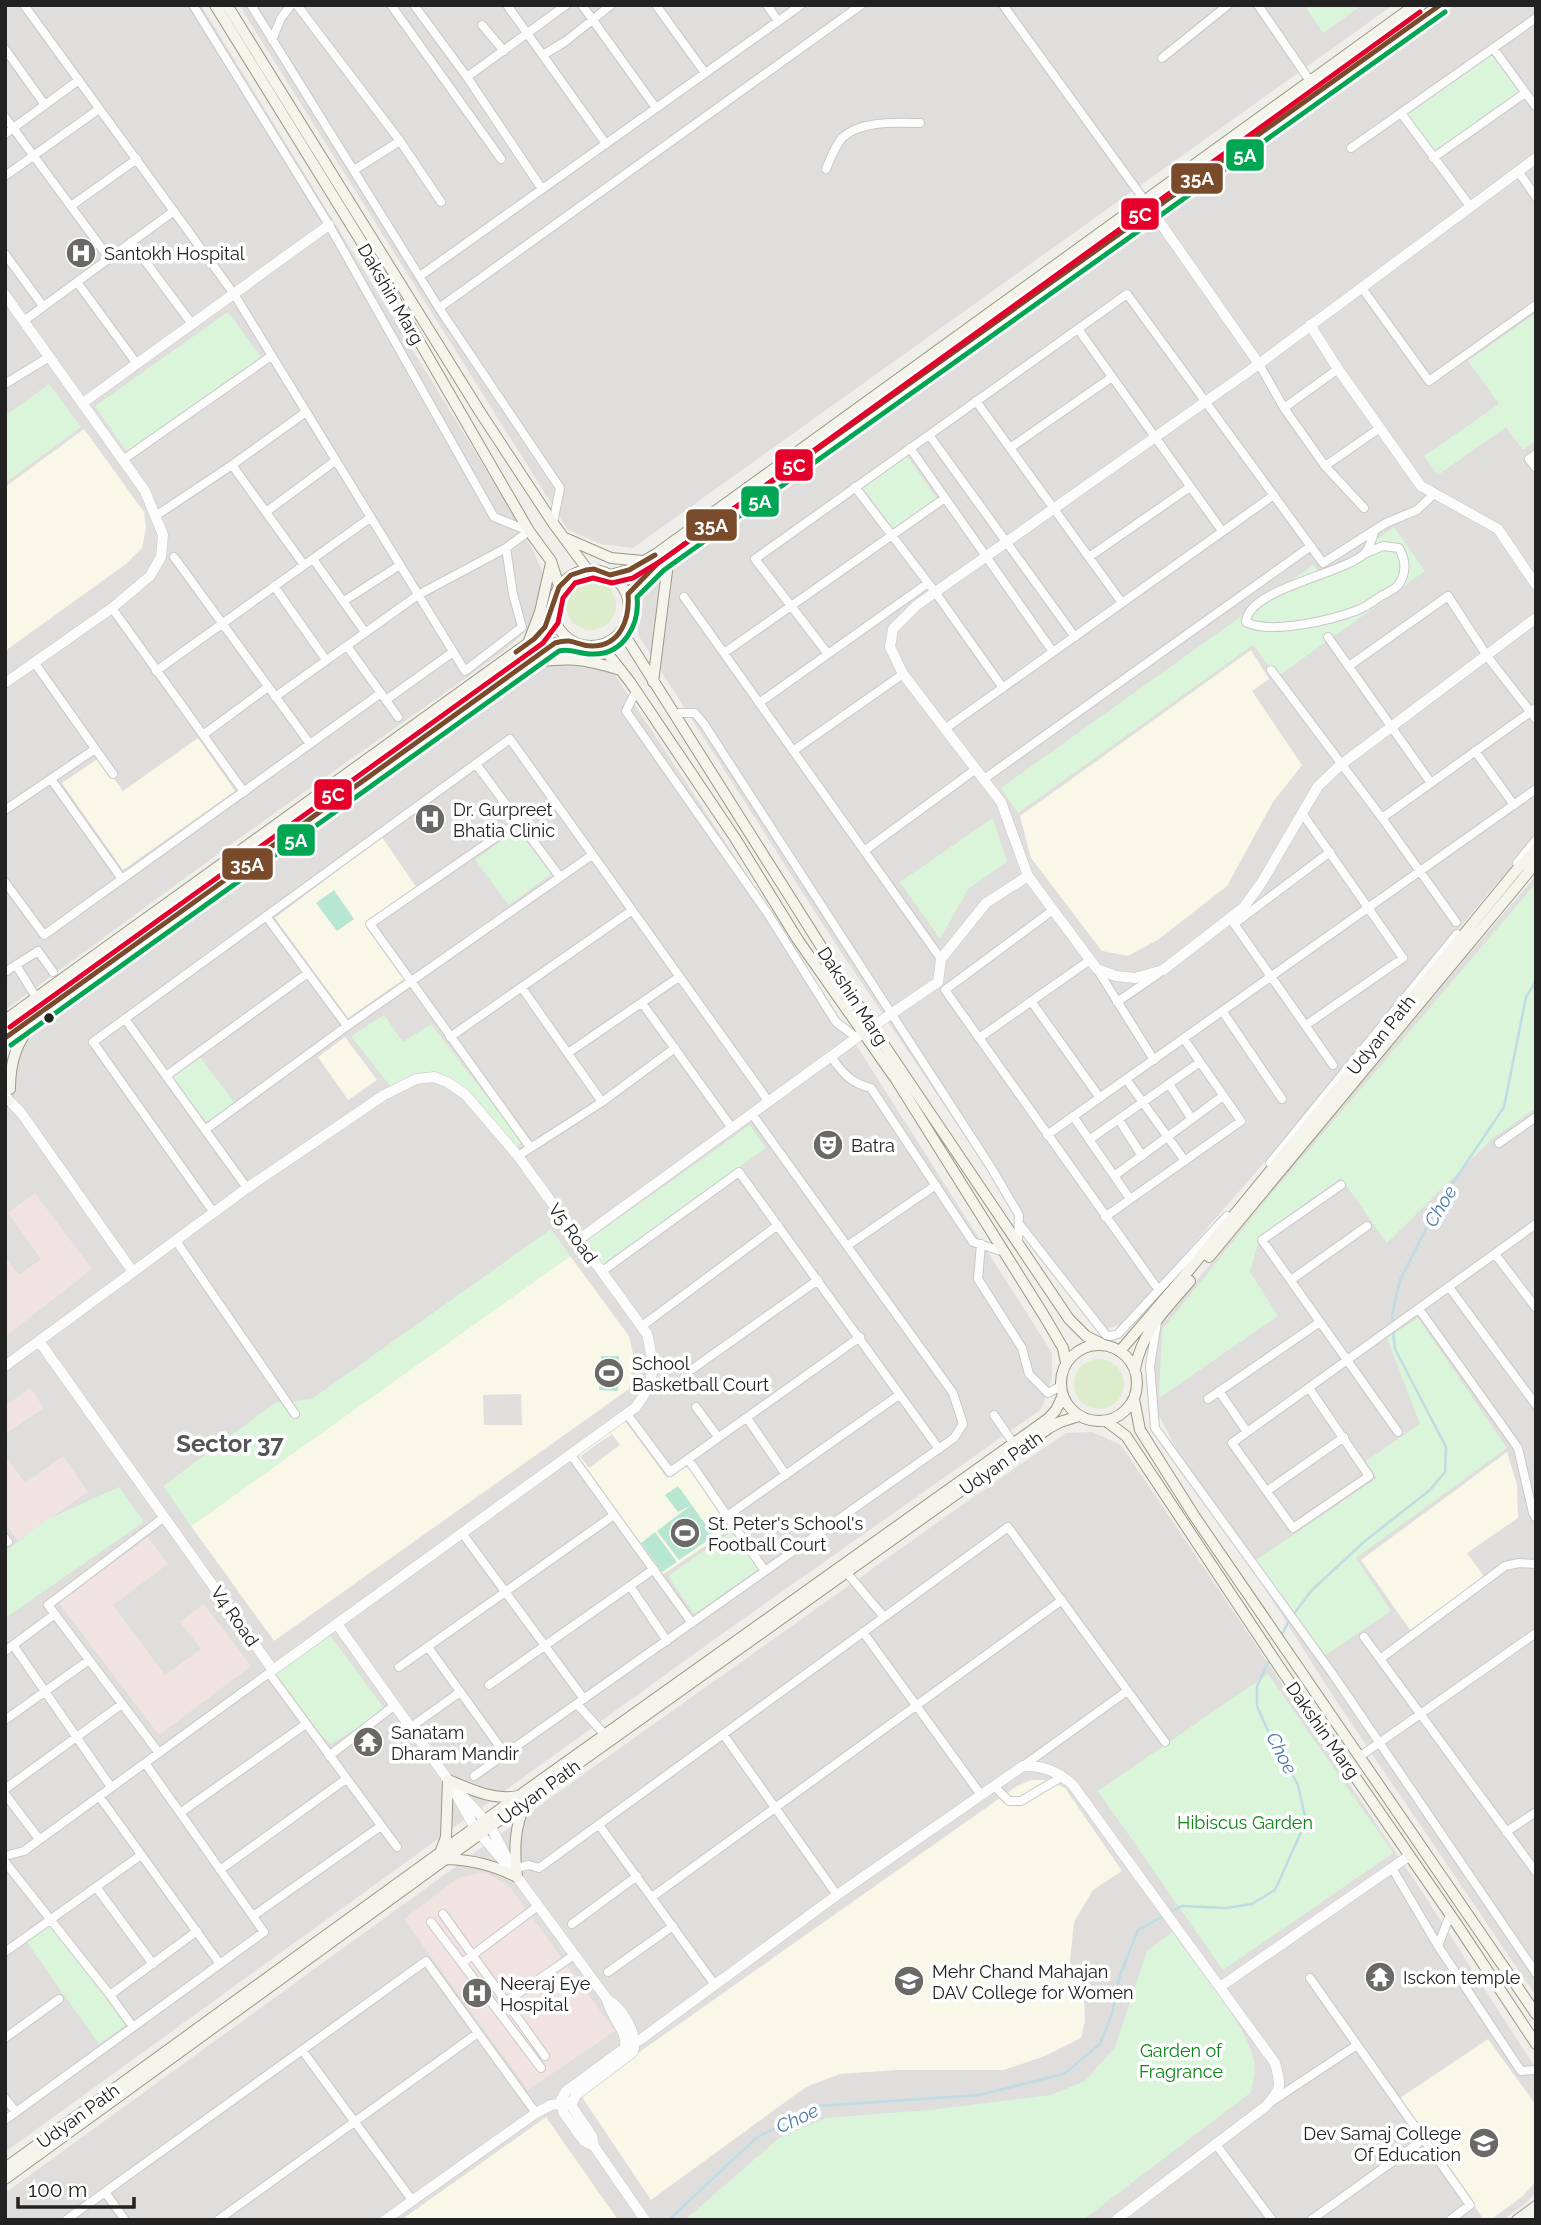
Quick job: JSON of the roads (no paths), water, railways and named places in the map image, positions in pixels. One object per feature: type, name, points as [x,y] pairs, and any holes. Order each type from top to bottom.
[{"type":"main road","name":"Dakshin Marg","points":[[215,5],[364,246],[529,531],[551,561],[559,586]]},
{"type":"main road","name":"Dakshin Marg","points":[[227,5],[480,412],[553,523],[587,569]]},
{"type":"main road","points":[[628,594],[658,563],[1149,206],[1310,81],[1415,5]]},
{"type":"main road","points":[[610,575],[629,570],[645,561],[1440,5]]},
{"type":"main road","points":[[563,537],[621,561],[645,561]]},
{"type":"main road","points":[[653,682],[669,555]]},
{"type":"main road","points":[[528,644],[543,602],[551,561]]},
{"type":"main road","points":[[587,569],[610,575],[621,582],[628,594],[630,613],[622,631],[613,640],[601,645],[581,645],[569,639],[556,625],[553,612],[559,586],[574,573],[587,569]]},
{"type":"main road","points":[[5,1020],[528,644],[538,636],[553,612]]},
{"type":"main road","name":"Dakshin Marg","points":[[622,631],[864,1032],[1063,1348],[1066,1363]]},
{"type":"main road","points":[[5,1038],[525,663],[555,643],[569,639]]},
{"type":"main road","name":"Dakshin Marg","points":[[601,645],[636,691],[735,838],[798,940],[1018,1243],[1069,1319],[1086,1336],[1104,1345]]},
{"type":"main road","points":[[525,663],[583,659],[621,670]]},
{"type":"main road","name":"Udyan Path","points":[[1119,1350],[1185,1275],[1536,849]]},
{"type":"main road","name":"Udyan Path","points":[[1135,1369],[1139,1348],[1158,1320],[1536,863]]},
{"type":"main road","points":[[7,1093],[14,1051],[42,1009]]},
{"type":"main road","points":[[1104,1345],[1119,1350],[1135,1369],[1138,1383],[1134,1399],[1118,1416],[1106,1421],[1090,1420],[1079,1416],[1062,1390],[1066,1363],[1080,1350],[1104,1345]]},
{"type":"main road","name":"Udyan Path","points":[[523,1798],[605,1735],[1049,1418],[1056,1410],[1062,1390]]},
{"type":"main road","name":"Dakshin Marg","points":[[1134,1399],[1140,1430],[1235,1578],[1536,2014]]},
{"type":"main road","name":"Udyan Path","points":[[5,2168],[523,1798],[1049,1429],[1079,1416]]},
{"type":"main road","name":"Dakshin Marg","points":[[1106,1421],[1126,1436],[1259,1637],[1536,2044]]},
{"type":"main road","points":[[448,1780],[473,1791],[523,1798],[516,1835],[517,1873],[476,1861],[443,1856],[448,1780]]},
{"type":"main road","name":"Udyan Path","points":[[5,2179],[443,1856]]},
{"type":"main road","points":[[1517,2220],[1536,2206]]},
{"type":"street","points":[[24,5],[234,294],[465,671],[522,627],[513,594],[506,548]]},
{"type":"street","points":[[193,5],[329,225],[494,517],[529,531]]},
{"type":"street","points":[[251,5],[439,308],[560,488],[553,523]]},
{"type":"street","points":[[272,40],[281,18],[294,5],[400,141],[441,202]]},
{"type":"street","points":[[391,5],[501,159]]},
{"type":"street","points":[[414,5],[467,77],[542,189]]},
{"type":"street","points":[[507,5],[606,144]]},
{"type":"street","points":[[467,77],[566,5]]},
{"type":"street","points":[[582,5],[656,108]]},
{"type":"street","points":[[543,55],[566,41],[611,5]]},
{"type":"street","points":[[656,5],[705,73]]},
{"type":"street","points":[[767,5],[778,21]]},
{"type":"street","points":[[420,276],[801,5]]},
{"type":"street","points":[[439,308],[860,5]]},
{"type":"street","points":[[1003,5],[1149,206],[1259,364],[1284,408],[1325,466],[1364,508]]},
{"type":"street","points":[[1162,58],[1228,5]]},
{"type":"street","points":[[1258,5],[1310,81]]},
{"type":"street","points":[[1351,148],[1536,18]]},
{"type":"street","points":[[482,25],[504,51]]},
{"type":"street","points":[[1493,48],[1536,107]]},
{"type":"street","points":[[5,49],[45,104]]},
{"type":"street","points":[[9,131],[79,80]]},
{"type":"street","points":[[1433,158],[1525,93]]},
{"type":"street","points":[[5,176],[99,109]]},
{"type":"street","points":[[1401,113],[1470,206]]},
{"type":"street","points":[[5,117],[9,131],[34,156],[109,258]]},
{"type":"street","points":[[826,169],[842,139],[860,128],[890,123],[920,123]]},
{"type":"street","points":[[354,170],[400,141]]},
{"type":"street","points":[[1154,1060],[1097,969],[1028,876],[1001,802],[903,674],[890,647],[893,629],[917,605],[1259,364],[1536,158]]},
{"type":"street","points":[[71,206],[137,159]]},
{"type":"street","points":[[1518,171],[1536,197]]},
{"type":"street","points":[[24,320],[174,211]]},
{"type":"street","points":[[84,402],[329,225]]},
{"type":"street","points":[[131,242],[192,324]]},
{"type":"street","points":[[5,254],[43,306]]},
{"type":"street","points":[[77,282],[137,364]]},
{"type":"street","points":[[1362,288],[1429,381],[1536,305]]},
{"type":"street","points":[[828,654],[755,559],[1127,294],[1323,563],[1375,530],[1417,510],[1435,493]]},
{"type":"street","points":[[5,295],[124,459],[145,491],[163,535],[161,557],[150,576],[113,608],[5,683]]},
{"type":"street","points":[[1310,325],[1338,369],[1422,486],[1498,529],[1536,586]]},
{"type":"street","points":[[1078,329],[1222,531]]},
{"type":"street","points":[[124,459],[271,356]]},
{"type":"street","points":[[7,380],[48,357]]},
{"type":"street","points":[[1284,408],[1338,369]]},
{"type":"street","points":[[1010,448],[1112,377]]},
{"type":"street","points":[[976,401],[1122,603]]},
{"type":"street","points":[[157,515],[306,412]]},
{"type":"street","points":[[1325,466],[1380,428]]},
{"type":"street","points":[[929,435],[1075,637]]},
{"type":"street","points":[[910,448],[1054,652]]},
{"type":"street","points":[[1536,454],[1529,459],[1536,468]]},
{"type":"street","points":[[266,512],[335,461]]},
{"type":"street","points":[[232,465],[304,565]]},
{"type":"street","points":[[855,487],[935,592],[1003,688]]},
{"type":"street","points":[[1089,557],[1190,487]]},
{"type":"street","points":[[946,729],[1274,495]]},
{"type":"street","points":[[724,653],[944,498]]},
{"type":"street","points":[[156,671],[370,518]]},
{"type":"street","points":[[1366,553],[1382,546],[1399,548],[1405,559],[1403,576],[1398,586],[1359,610],[1316,621],[1287,627],[1253,626],[1246,622],[1246,615],[1257,603],[1274,593],[1334,571],[1366,553],[1375,530]]},
{"type":"street","points":[[275,697],[418,595],[506,548],[529,531]]},
{"type":"street","points":[[984,779],[1311,546]]},
{"type":"street","points":[[174,557],[310,744]]},
{"type":"street","points":[[313,559],[365,632]]},
{"type":"street","points":[[344,601],[400,565]]},
{"type":"street","points":[[759,703],[928,583]]},
{"type":"street","points":[[274,586],[326,660]]},
{"type":"street","points":[[1349,666],[1448,596],[1487,656],[1534,713],[1475,751],[1382,818]]},
{"type":"street","points":[[684,597],[941,959],[941,986],[1155,1285]]},
{"type":"street","points":[[113,608],[244,792]]},
{"type":"street","points":[[1232,921],[1262,882],[1318,786],[1340,764],[1536,618]]},
{"type":"street","points":[[1328,637],[1431,783]]},
{"type":"street","points":[[346,646],[398,717]]},
{"type":"street","points":[[5,882],[44,935],[310,744],[453,652]]},
{"type":"street","points":[[34,662],[113,774]]},
{"type":"street","points":[[1270,670],[1382,818],[1456,922]]},
{"type":"street","points":[[793,751],[903,674]]},
{"type":"street","points":[[203,735],[268,687]]},
{"type":"street","points":[[636,691],[626,711],[768,914],[836,1022],[864,1032]]},
{"type":"street","points":[[673,713],[695,713],[704,723],[992,1169],[1019,1214],[1018,1243]]},
{"type":"street","points":[[214,1213],[93,1042],[510,739],[769,1101]]},
{"type":"street","points":[[5,810],[95,749]]},
{"type":"street","points":[[1475,751],[1514,805]]},
{"type":"street","points":[[476,764],[560,877]]},
{"type":"street","points":[[864,851],[976,769]]},
{"type":"street","points":[[51,779],[122,879]]},
{"type":"street","points":[[1047,1135],[1536,789]]},
{"type":"street","points":[[1303,813],[1403,958],[1306,1025]]},
{"type":"street","points":[[518,822],[370,924],[530,1147]]},
{"type":"street","points":[[1020,1225],[1105,1335],[1118,1334],[1234,1209],[1302,1122],[1536,840]]},
{"type":"street","points":[[1117,1002],[1330,852]]},
{"type":"street","points":[[206,1129],[347,1026],[592,855]]},
{"type":"street","points":[[941,959],[986,903],[1028,876]]},
{"type":"street","points":[[578,1240],[864,1032],[890,1014],[941,986],[1053,910]]},
{"type":"street","points":[[450,1037],[631,911]]},
{"type":"street","points":[[266,916],[347,1026]]},
{"type":"street","points":[[1232,921],[1333,1065]]},
{"type":"street","points":[[5,972],[38,951],[53,972]]},
{"type":"street","points":[[979,1038],[1090,960]]},
{"type":"street","points":[[16,965],[34,994]]},
{"type":"street","points":[[1097,969],[1116,976],[1135,978],[1163,970]]},
{"type":"street","points":[[166,1076],[307,972]]},
{"type":"street","points":[[568,1053],[679,977]]},
{"type":"street","points":[[522,988],[602,1102]]},
{"type":"street","points":[[1031,1001],[1100,1098]]},
{"type":"street","points":[[642,1003],[732,1128]]},
{"type":"street","points":[[1223,1012],[1282,1099]]},
{"type":"street","points":[[125,1019],[247,1188]]},
{"type":"street","points":[[1105,1217],[1241,1121],[1184,1039]]},
{"type":"street","points":[[518,1156],[602,1102],[675,1048]]},
{"type":"street","points":[[831,1056],[857,1085],[870,1088],[973,1242],[1004,1252]]},
{"type":"street","points":[[1089,1140],[1200,1062]]},
{"type":"street","name":"V5 Road","points":[[39,1341],[247,1188],[384,1095],[416,1079],[434,1077],[465,1094],[518,1156],[642,1326],[652,1357],[653,1377],[636,1407],[337,1624]]},
{"type":"street","points":[[1126,1079],[1185,1161]]},
{"type":"street","points":[[1170,1084],[1192,1119]]},
{"type":"street","points":[[7,1093],[133,1272]]},
{"type":"street","points":[[1114,1176],[1223,1096]]},
{"type":"street","points":[[474,1776],[939,1449],[954,1438],[963,1424],[953,1393],[752,1114]]},
{"type":"street","points":[[1073,1116],[1130,1199]]},
{"type":"street","points":[[1499,1143],[1536,1117]]},
{"type":"street","points":[[1119,1119],[1142,1156]]},
{"type":"street","points":[[601,1272],[739,1172],[939,1449]]},
{"type":"street","points":[[847,1246],[936,1185]]},
{"type":"street","points":[[1341,1185],[1262,1240],[1398,1432]]},
{"type":"street","points":[[1309,1388],[1369,1476],[1293,1528],[1232,1443],[1536,1224]]},
{"type":"street","points":[[642,1326],[778,1225]]},
{"type":"street","points":[[1291,1280],[1367,1226]]},
{"type":"street","points":[[176,1241],[295,1414]]},
{"type":"street","points":[[981,1244],[978,1279],[1022,1348],[1029,1374],[1048,1393],[1062,1390]]},
{"type":"street","points":[[1495,1254],[1536,1308]]},
{"type":"street","points":[[691,1370],[818,1280]]},
{"type":"street","points":[[1449,1287],[1536,1405]]},
{"type":"street","points":[[1419,1309],[1518,1448],[1532,1513],[1536,1518]]},
{"type":"street","points":[[1158,1320],[1150,1366],[1156,1428],[1379,1742],[1536,1973]]},
{"type":"street","points":[[1208,1399],[1320,1322]]},
{"type":"street","points":[[627,1414],[670,1472],[860,1337]]},
{"type":"street","points":[[5,1367],[39,1341]]},
{"type":"street","name":"V4 Road","points":[[39,1341],[271,1672]]},
{"type":"street","points":[[1219,1391],[1247,1432]]},
{"type":"street","points":[[727,1516],[899,1395]]},
{"type":"street","points":[[696,1407],[718,1437]]},
{"type":"street","points":[[994,1415],[1014,1444]]},
{"type":"street","points":[[747,1418],[786,1475]]},
{"type":"street","points":[[1267,1491],[1344,1437]]},
{"type":"street","points":[[571,1455],[692,1623]]},
{"type":"street","points":[[688,1459],[765,1571]]},
{"type":"street","points":[[399,1667],[614,1515]]},
{"type":"street","points":[[159,1753],[48,1605],[163,1518]]},
{"type":"street","points":[[517,1873],[529,1865],[540,1868],[1008,1527],[1164,1742]]},
{"type":"street","points":[[462,1533],[545,1646],[580,1702],[605,1735]]},
{"type":"street","points":[[1380,1659],[1506,1566],[1519,1563],[1536,1564]]},
{"type":"street","points":[[489,1685],[654,1569]]},
{"type":"street","points":[[847,1573],[884,1618]]},
{"type":"street","points":[[630,1586],[667,1641]]},
{"type":"street","points":[[652,1897],[1062,1600]]},
{"type":"street","points":[[55,1614],[9,1648],[44,1692],[111,1787]]},
{"type":"street","points":[[5,1856],[24,1851],[337,1624],[448,1780],[478,1831],[517,1873]]},
{"type":"street","points":[[863,1632],[981,1795]]},
{"type":"street","points":[[1359,1757],[1536,1633]]},
{"type":"street","points":[[1364,1637],[1536,1872]]},
{"type":"street","points":[[428,1647],[505,1754]]},
{"type":"street","points":[[5,1720],[89,1660]]},
{"type":"street","points":[[271,1672],[397,1847]]},
{"type":"street","points":[[631,2043],[1128,1691]]},
{"type":"street","points":[[411,1727],[460,1692]]},
{"type":"street","points":[[39,1839],[5,1791],[122,1704]]},
{"type":"street","points":[[330,1756],[395,1705]]},
{"type":"street","points":[[180,1813],[306,1724]]},
{"type":"street","points":[[723,1734],[837,1895]]},
{"type":"street","points":[[5,2120],[264,1932],[145,1763]]},
{"type":"street","points":[[1023,1766],[1042,1766],[1063,1776],[1072,1784],[1275,2063],[1279,2079],[1278,2092],[1266,2106]]},
{"type":"street","points":[[994,1786],[1009,1801],[1021,1801],[1063,1776]]},
{"type":"street","points":[[220,1870],[346,1779]]},
{"type":"street","points":[[384,2220],[536,2113],[551,2105],[566,2102],[633,2052],[631,2043],[609,2010],[607,1999],[538,1906],[488,1823],[448,1780]]},
{"type":"street","points":[[99,1796],[220,1964]]},
{"type":"street","points":[[1506,1832],[1536,1812]]},
{"type":"street","points":[[599,1825],[715,1985]]},
{"type":"street","points":[[253,1916],[381,1826]]},
{"type":"street","points":[[5,1952],[141,1855]]},
{"type":"street","points":[[1220,1987],[1409,1856]]},
{"type":"street","points":[[5,1862],[132,2027]]},
{"type":"street","points":[[1392,1868],[1438,1946],[1521,2071],[1536,2070]]},
{"type":"street","points":[[572,1924],[637,1876]]},
{"type":"street","points":[[96,1887],[153,1964]]},
{"type":"street","points":[[462,1963],[538,1906]]},
{"type":"street","points":[[443,1914],[545,2056]]},
{"type":"street","points":[[1438,1946],[1450,1915]]},
{"type":"street","points":[[431,1922],[541,2068]]},
{"type":"street","points":[[608,1972],[673,1926]]},
{"type":"street","points":[[110,1995],[197,1931]]},
{"type":"street","points":[[506,2002],[574,1955]]},
{"type":"street","points":[[66,2220],[426,1961],[536,2113]]},
{"type":"street","points":[[1310,1978],[1470,2205],[1450,2220]]},
{"type":"street","points":[[5,2038],[59,1999]]},
{"type":"street","points":[[218,2220],[478,2034]]},
{"type":"street","points":[[1116,2220],[1215,2143],[1357,2045]]},
{"type":"street","points":[[302,2050],[412,2200]]},
{"type":"street","points":[[5,2098],[16,2112]]},
{"type":"street","points":[[566,2102],[563,2112],[584,2141],[594,2146],[643,2217]]},
{"type":"street","points":[[1311,2220],[1424,2139]]},
{"type":"street","points":[[1215,2143],[1272,2220]]},
{"type":"street","points":[[105,2192],[125,2220]]},
{"type":"waterway","name":"Choe","points":[[1393,1324],[1392,1315],[1400,1280],[1438,1205],[1504,1107],[1526,997],[1536,981]]},
{"type":"waterway","name":"Choe","points":[[1281,1637],[1289,1620],[1312,1590],[1365,1541],[1430,1490],[1445,1472],[1446,1447],[1395,1349],[1393,1331]]},
{"type":"waterway","name":"Choe","points":[[1171,1912],[1182,1906],[1226,1908],[1252,1904],[1275,1890],[1306,1821],[1298,1785],[1257,1706],[1257,1686],[1270,1659]]},
{"type":"waterway","name":"Choe","points":[[669,2220],[756,2138],[818,2106],[979,2095],[1064,2074],[1100,2044],[1112,2014],[1120,1975],[1138,1930],[1165,1915]]},
{"type":"place","name":"Santokh Hospital","points":[[81,253]]},
{"type":"place","name":"Dr. Gurpreet Bhatia Clinic","points":[[430,819]]},
{"type":"place","name":"Batra","points":[[828,1145]]},
{"type":"place","name":"School Basketball Court","points":[[609,1373]]},
{"type":"place","name":"St. Peter's School's Football Court","points":[[685,1533]]},
{"type":"place","name":"Sanatam Dharam Mandir","points":[[368,1742]]},
{"type":"place","name":"Isckon temple","points":[[1380,1977]]},
{"type":"place","name":"Mehr Chand Mahajan DAV College for Women","points":[[909,1981]]},
{"type":"place","name":"Neeraj Eye Hospital","points":[[477,1993]]},
{"type":"place","name":"Dev Samaj College Of Education","points":[[1484,2143]]},
{"type":"district","name":"Sector 37","points":[[230,1443]]},
{"type":"park label","name":"Hibiscus Garden","points":[[1245,1822]]},
{"type":"park label","name":"Garden of Fragrance","points":[[1181,2060]]}]
